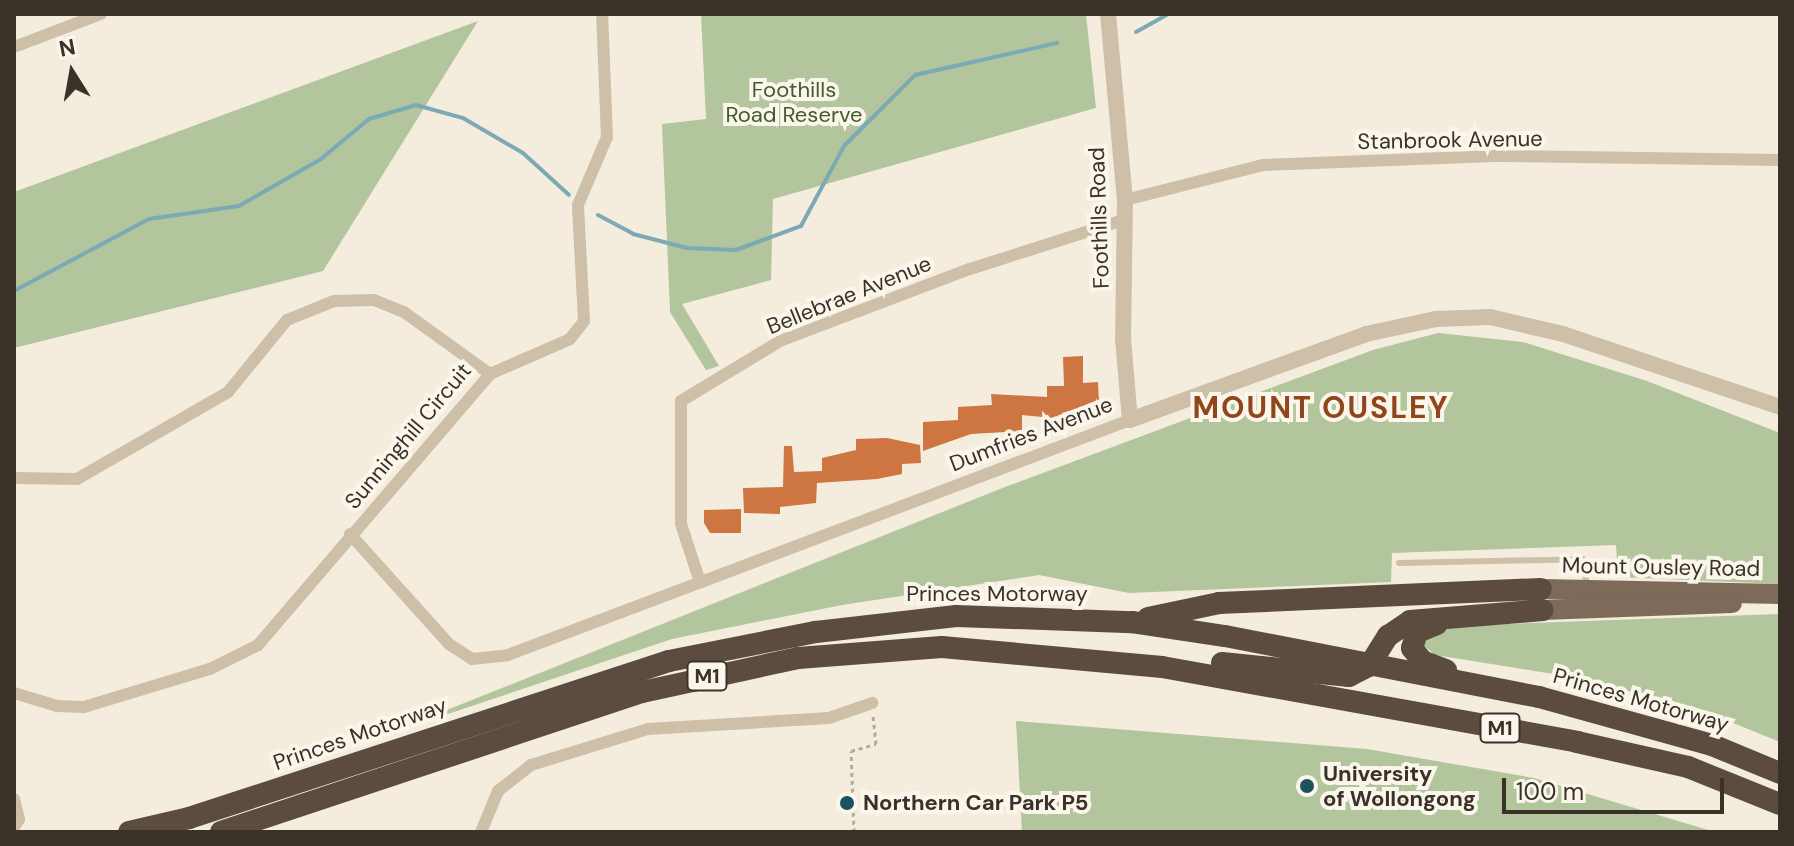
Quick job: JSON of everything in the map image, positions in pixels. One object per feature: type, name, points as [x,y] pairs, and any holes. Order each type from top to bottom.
[{"type":"highway","points":[[1132,622],[1219,603],[1542,600]]},
{"type":"highway","points":[[867,650],[986,639],[1133,650],[1323,677],[1349,676],[1369,666],[1388,636],[1410,621],[1542,600]]},
{"type":"highway","points":[[1542,600],[1431,625],[1417,632],[1412,648],[1436,667],[1668,719],[1777,772]]},
{"type":"highway","name":"Princes Motorway","points":[[129,832],[189,818],[669,661],[898,620],[999,616],[1132,622],[1539,697],[1712,745],[1777,772]]},
{"type":"highway","name":"M1","points":[[221,832],[642,692],[729,670],[867,650],[1003,649],[1162,667],[1651,757],[1780,804]]},
{"type":"main road","name":"Mount Ousley Road","points":[[1542,600],[1587,587],[1780,596]]},
{"type":"main road","name":"Mount Ousley Road","points":[[1542,600],[1588,609],[1780,596]]},
{"type":"street","points":[[14,47],[101,14]]},
{"type":"street","points":[[490,374],[570,339],[584,321],[578,205],[607,137],[602,14]]},
{"type":"street","name":"Foothills Road","points":[[1108,14],[1125,200],[1130,420]]},
{"type":"street","name":"Stanbrook Avenue","points":[[1125,200],[1263,165],[1501,156],[1780,160]]},
{"type":"street","name":"Bellebrae Avenue","points":[[700,582],[681,524],[681,401],[780,341],[983,264],[1124,220]]},
{"type":"street","name":"Sunninghill Circuit","points":[[14,478],[77,479],[228,392],[287,320],[334,301],[374,300],[404,312],[490,374],[258,645],[210,669],[84,707],[57,706],[14,693]]},
{"type":"street","name":"Dumfries Avenue","points":[[350,534],[449,644],[472,659],[508,655],[1366,334],[1436,319],[1490,317],[1563,334],[1780,407]]},
{"type":"street","points":[[481,832],[498,791],[531,765],[648,729],[829,718],[872,703]]},
{"type":"street","points":[[14,799],[16,827]]},
{"type":"lane","points":[[1399,563],[1583,559],[1588,609]]},
{"type":"path","points":[[854,832],[851,751],[876,744],[872,703]]},
{"type":"green space","name":"Foothills Road Reserve","points":[[701,14],[1086,14],[1096,108],[773,199],[771,280],[682,304],[719,366],[706,370],[670,312],[662,124],[706,119]]},
{"type":"green space","points":[[478,21],[323,271],[14,348],[14,192]]},
{"type":"green space","points":[[1438,333],[1523,342],[1647,381],[1780,433],[1780,584],[1618,577],[1616,545],[1392,553],[1391,582],[1129,593],[1039,575],[842,605],[672,639],[382,736],[1005,487],[1373,350]]},
{"type":"green space","points":[[1780,614],[1780,742],[1696,708],[1572,677],[1435,655],[1422,644],[1425,636],[1452,626]]},
{"type":"green space","name":"University of Wollongong","points":[[1016,721],[1367,749],[1534,778],[1715,832],[1022,832]]},
{"type":"building","points":[[1083,356],[1083,383],[1098,382],[1099,403],[1062,413],[1062,419],[1022,415],[1022,431],[971,434],[923,451],[923,422],[958,420],[958,407],[992,405],[991,394],[1047,397],[1047,386],[1064,386],[1063,357]]},
{"type":"building","points":[[887,438],[920,445],[921,463],[902,464],[902,474],[877,479],[817,483],[816,503],[780,507],[780,514],[744,513],[743,488],[783,487],[784,446],[792,446],[794,472],[822,471],[822,458],[856,450],[856,439]]},
{"type":"building","points":[[741,509],[741,533],[710,533],[704,523],[704,510]]},
{"type":"waterway","points":[[1136,32],[1169,14]]},
{"type":"waterway","points":[[598,215],[633,234],[687,248],[736,250],[801,226],[844,146],[915,75],[1057,43]]},
{"type":"waterway","points":[[14,291],[149,219],[239,206],[321,159],[369,119],[416,105],[463,118],[523,153],[569,195]]},
{"type":"place","name":"University of Wollongong","points":[[1307,786]]},
{"type":"place","name":"Northern Car Park P5","points":[[847,803]]},
{"type":"district","name":"MOUNT OUSLEY","points":[[1321,408]]}]
